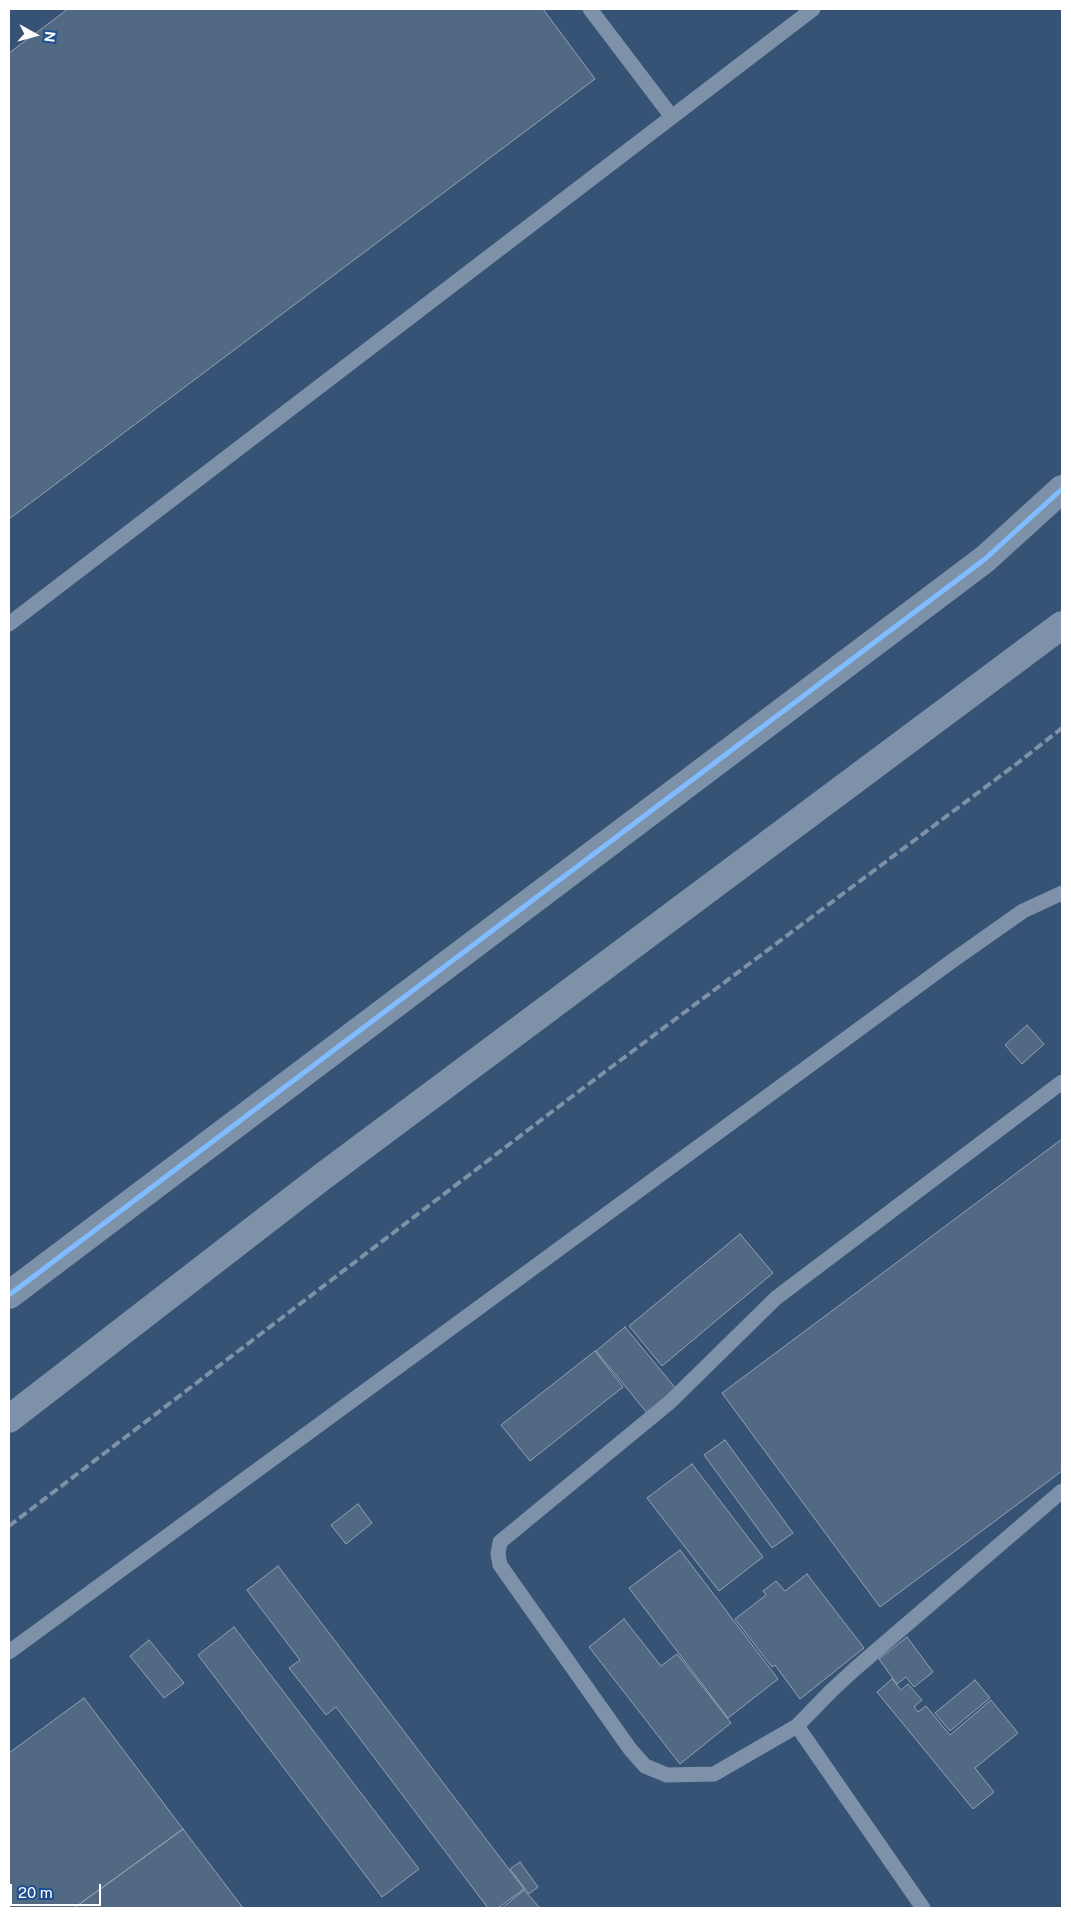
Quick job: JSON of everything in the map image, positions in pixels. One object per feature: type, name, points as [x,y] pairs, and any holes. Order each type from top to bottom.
[{"type":"street","points":[[9,1295],[985,559],[1062,489]]},
{"type":"street","points":[[9,1419],[322,1177],[1062,626]]},
{"type":"lane","points":[[590,9],[672,116]]},
{"type":"lane","points":[[9,624],[813,9]]},
{"type":"lane","points":[[9,1652],[952,961],[1023,911],[1062,893]]},
{"type":"lane","points":[[1059,1499],[856,1668],[797,1726],[714,1774],[667,1775],[646,1766],[630,1749],[500,1565],[498,1554],[500,1542],[670,1402],[776,1298],[1062,1082]]},
{"type":"lane","points":[[797,1726],[923,1908]]},
{"type":"building","points":[[68,9],[543,9],[595,79],[9,519],[9,53]]},
{"type":"building","points":[[1027,1025],[1044,1044],[1022,1064],[1005,1045]]},
{"type":"building","points":[[1062,1139],[1062,1471],[880,1607],[722,1393]]},
{"type":"building","points":[[740,1234],[773,1273],[662,1366],[629,1326]]},
{"type":"building","points":[[625,1327],[677,1390],[648,1414],[596,1351]]},
{"type":"building","points":[[595,1351],[623,1387],[530,1461],[501,1425]]},
{"type":"building","points":[[725,1440],[793,1533],[772,1548],[704,1455]]},
{"type":"building","points":[[692,1464],[763,1557],[719,1591],[647,1498]]},
{"type":"building","points":[[358,1504],[372,1523],[346,1544],[331,1525]]},
{"type":"building","points":[[680,1550],[778,1679],[728,1718],[629,1588]]},
{"type":"building","points":[[278,1566],[524,1889],[498,1908],[488,1908],[336,1707],[326,1715],[289,1668],[300,1660],[247,1590]]},
{"type":"building","points":[[807,1574],[864,1648],[800,1699],[775,1665],[772,1667],[735,1619],[766,1595],[763,1591],[776,1581],[785,1591]]},
{"type":"building","points":[[624,1619],[661,1666],[677,1654],[731,1723],[680,1764],[589,1647]]},
{"type":"building","points":[[234,1627],[419,1869],[382,1897],[198,1655]]},
{"type":"building","points":[[907,1637],[933,1672],[914,1687],[906,1677],[897,1684],[879,1659]]},
{"type":"building","points":[[149,1640],[184,1683],[164,1698],[130,1656]]},
{"type":"building","points":[[892,1679],[901,1690],[908,1684],[922,1700],[914,1707],[918,1712],[926,1706],[950,1735],[991,1700],[1018,1733],[975,1768],[994,1792],[973,1809],[877,1692]]},
{"type":"building","points":[[975,1680],[990,1698],[950,1731],[935,1713]]},
{"type":"building","points":[[84,1698],[183,1829],[74,1908],[9,1908],[9,1753]]},
{"type":"building","points":[[183,1829],[243,1908],[74,1908]]},
{"type":"building","points":[[520,1862],[538,1887],[529,1894],[510,1869]]},
{"type":"building","points":[[524,1890],[540,1908],[502,1908]]},
{"type":"railway","points":[[9,1526],[566,1101],[1062,728]]},
{"type":"cycle path","points":[[9,1295],[985,559],[1062,489]]}]
